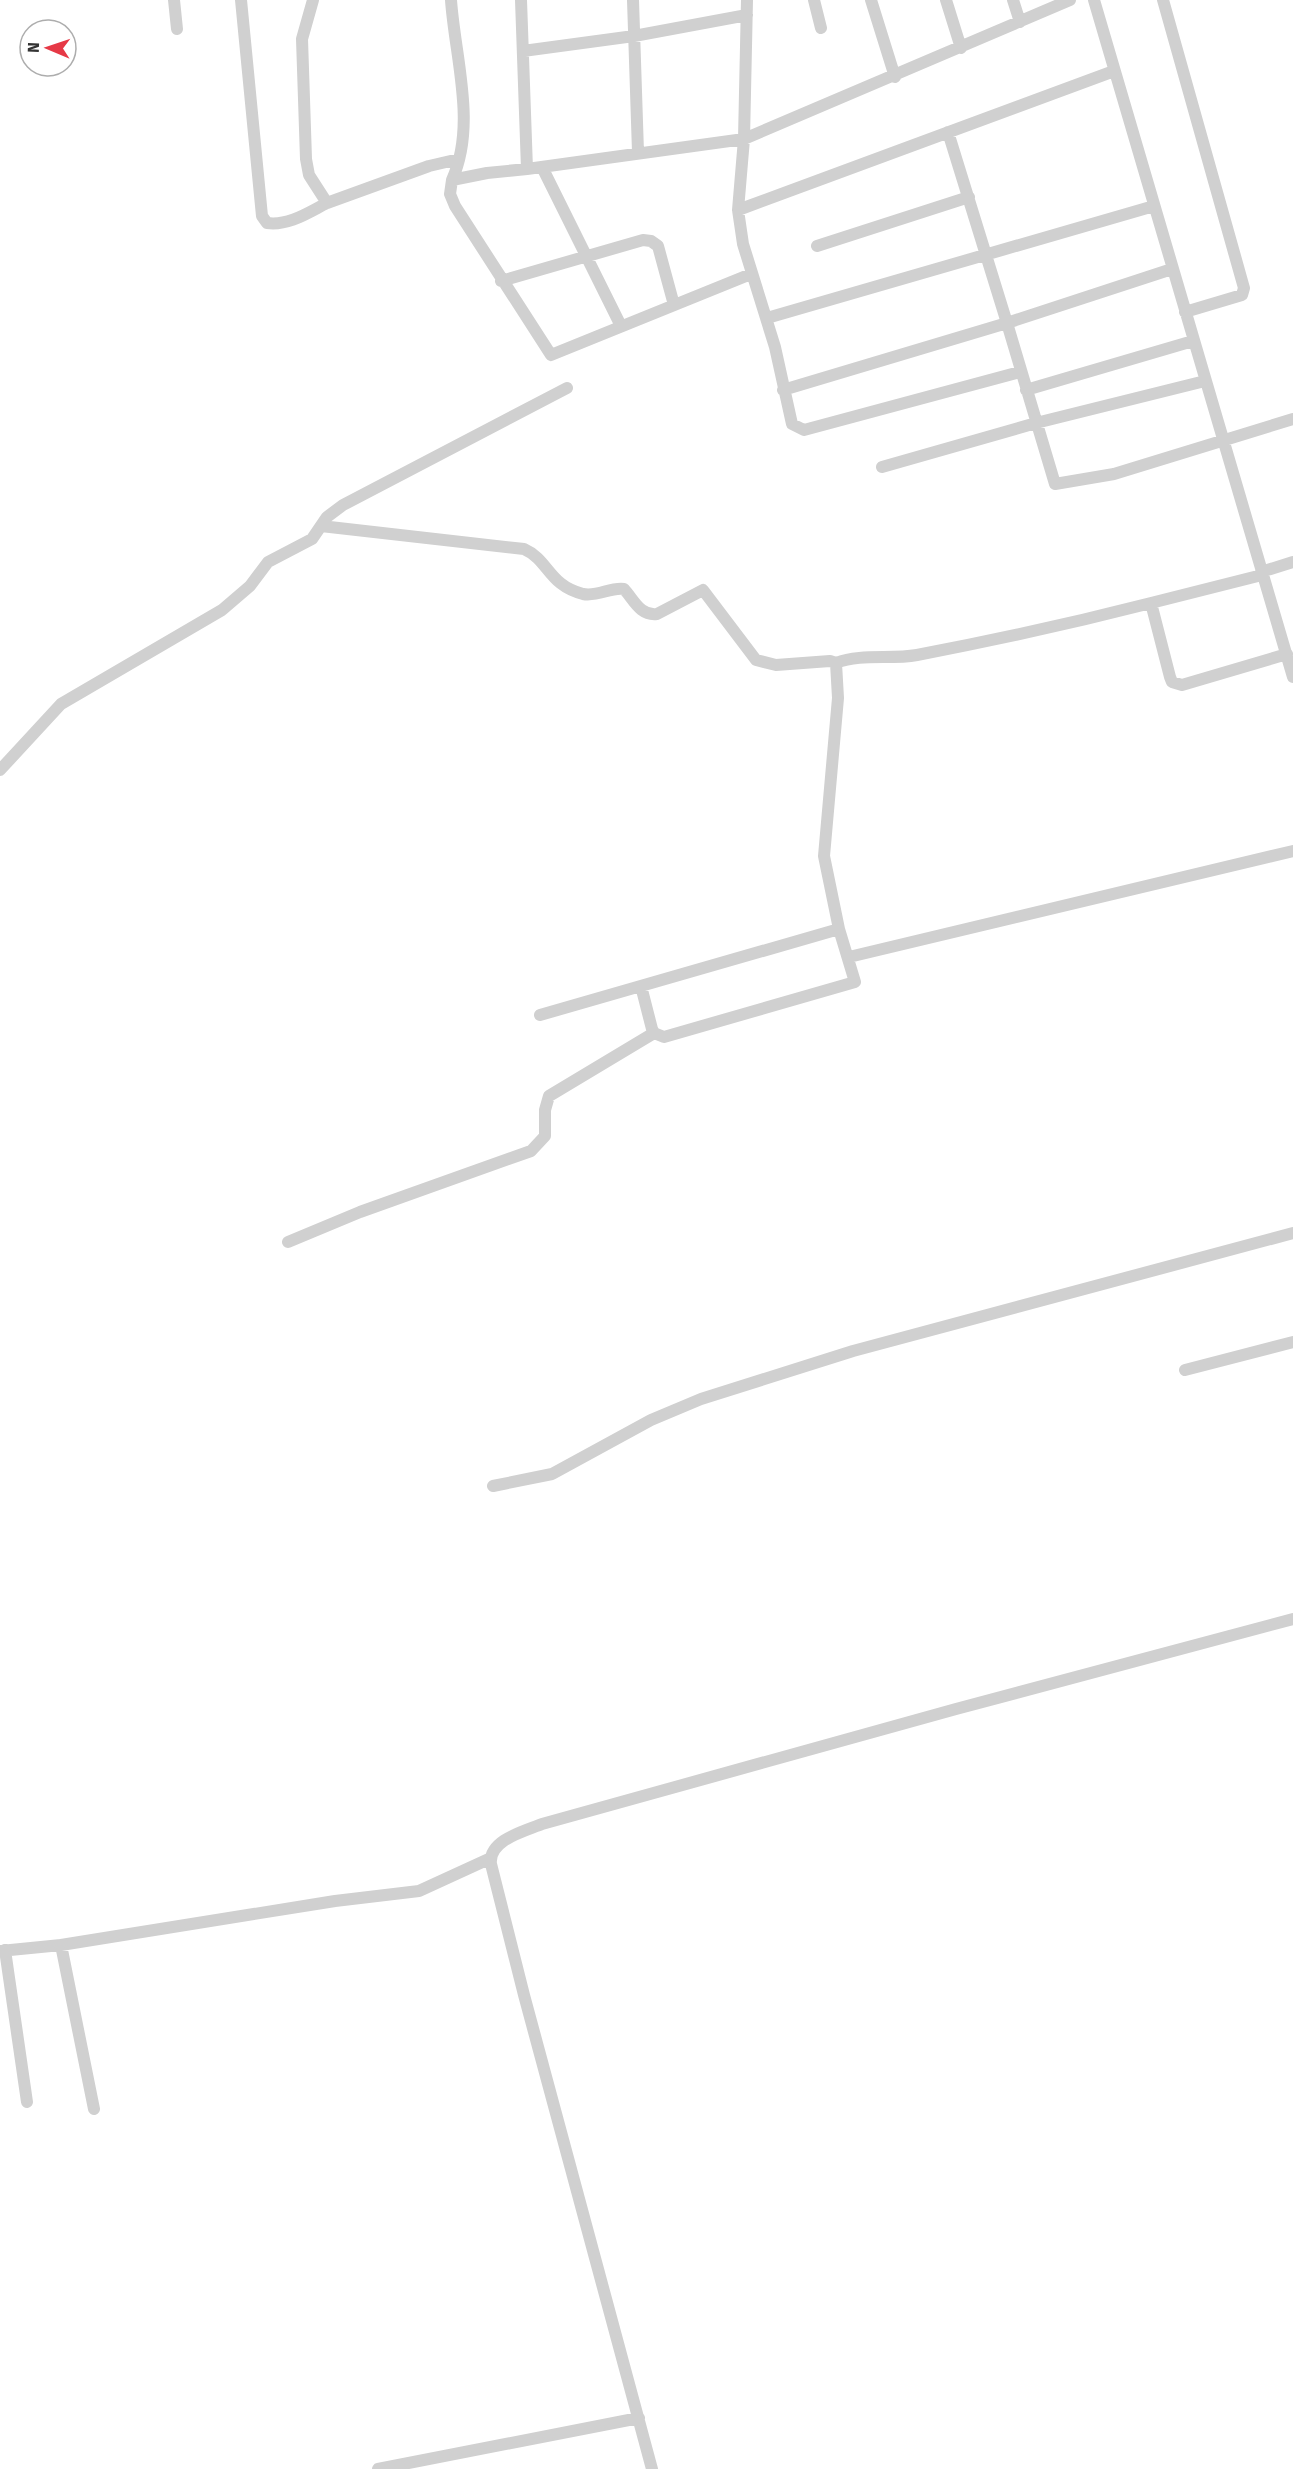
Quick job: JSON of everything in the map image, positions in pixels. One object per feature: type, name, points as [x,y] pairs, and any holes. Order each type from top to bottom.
[{"type":"street","points":[[174,0],[177,29]]},
{"type":"street","points":[[241,0],[262,216],[267,223],[280,223],[298,218],[327,203],[429,166],[459,159]]},
{"type":"street","points":[[313,0],[302,39],[306,159],[309,175],[327,203]]},
{"type":"street","points":[[451,0],[463,117],[459,159],[452,180],[452,199],[501,281],[551,355],[751,274]]},
{"type":"street","points":[[521,0],[527,169]]},
{"type":"street","points":[[633,0],[638,152]]},
{"type":"street","points":[[747,0],[744,139],[738,210],[751,274],[767,318],[792,424],[804,430],[1020,372]]},
{"type":"street","points":[[814,0],[821,28]]},
{"type":"street","points":[[871,0],[895,77]]},
{"type":"street","points":[[946,0],[961,48]]},
{"type":"street","points":[[1013,0],[1020,22]]},
{"type":"street","points":[[452,180],[487,173],[744,139],[895,77],[1070,0]]},
{"type":"street","points":[[1094,0],[1293,677]]},
{"type":"street","points":[[1163,0],[1244,288],[1242,295],[1185,312]]},
{"type":"street","points":[[523,51],[634,36],[747,15]]},
{"type":"street","points":[[738,210],[1114,71]]},
{"type":"street","points":[[948,132],[1055,484],[1114,474],[1293,419]]},
{"type":"street","points":[[542,167],[621,326]]},
{"type":"street","points":[[817,246],[969,197]]},
{"type":"street","points":[[767,318],[1154,206]]},
{"type":"street","points":[[501,281],[643,240],[651,240],[658,246],[674,305]]},
{"type":"street","points":[[783,390],[1006,323],[1172,269]]},
{"type":"street","points":[[1026,390],[1193,340]]},
{"type":"street","points":[[882,466],[1036,423],[1205,381]]},
{"type":"street","points":[[0,770],[61,704],[222,610],[250,586],[268,562],[308,542],[327,517],[343,505],[567,388]]},
{"type":"street","points":[[321,526],[524,549],[533,555],[559,585],[588,595],[624,589],[636,605],[649,614],[657,614],[698,590],[703,590],[756,660],[771,665],[830,661],[836,663],[854,657],[915,655],[1016,637],[1262,573],[1293,561]]},
{"type":"street","points":[[1151,603],[1170,677],[1174,684],[1182,685],[1287,654]]},
{"type":"street","points":[[654,1033],[664,1037],[855,982],[849,957],[838,929],[824,856],[838,698],[836,663]]},
{"type":"street","points":[[849,957],[1293,851]]},
{"type":"street","points":[[540,1015],[838,929]]},
{"type":"street","points":[[641,987],[654,1033]]},
{"type":"street","points":[[288,1242],[360,1212],[531,1151],[545,1136],[545,1110],[549,1096],[654,1033]]},
{"type":"street","points":[[493,1486],[552,1474],[651,1420],[701,1399],[853,1351],[1293,1233]]},
{"type":"street","points":[[1185,1370],[1293,1342]]},
{"type":"street","points":[[652,2469],[524,1995],[491,1858],[495,1849],[505,1840],[542,1824],[1293,1619]]},
{"type":"street","points":[[27,2102],[3,1951],[61,1945],[335,1901],[419,1891],[491,1858]]},
{"type":"street","points":[[61,1945],[93,2109]]},
{"type":"street","points":[[378,2469],[639,2418]]}]
